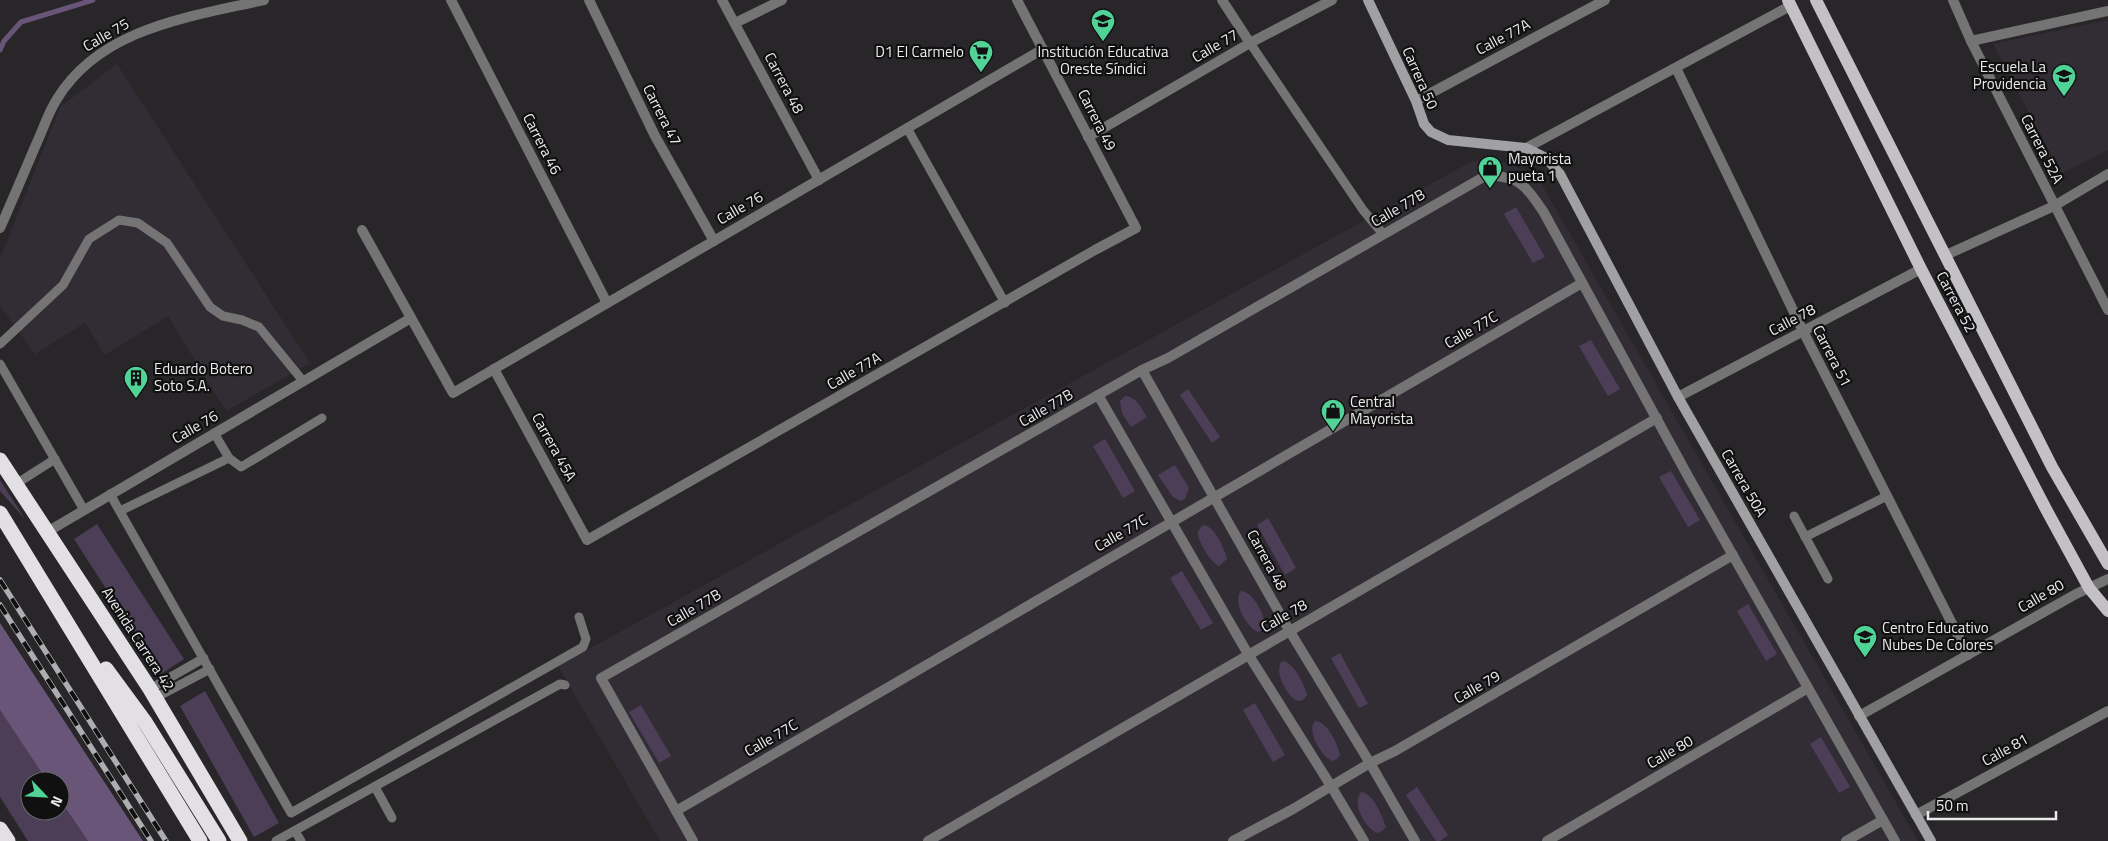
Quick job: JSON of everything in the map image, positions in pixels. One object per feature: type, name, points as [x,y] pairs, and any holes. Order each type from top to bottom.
[{"type":"highway","name":"Avenida Carrera 42","points":[[0,460],[153,693],[240,841]]},
{"type":"highway","points":[[0,513],[200,841]]},
{"type":"highway","points":[[58,606],[145,722],[219,841]]},
{"type":"highway","points":[[0,829],[8,841]]},
{"type":"main road","name":"Carrera 52","points":[[1816,0],[2052,467],[2108,564]]},
{"type":"main road","name":"Carrera 52","points":[[1789,3],[1921,269],[2089,588],[2108,611]]},
{"type":"street","name":"Calle 75","points":[[0,228],[56,99],[80,69],[99,53],[126,38],[167,23],[264,0]]},
{"type":"street","name":"Carrera 46","points":[[451,0],[607,303]]},
{"type":"street","name":"Carrera 47","points":[[589,0],[655,136],[714,241]]},
{"type":"street","name":"Carrera 48","points":[[722,0],[819,180]]},
{"type":"street","points":[[735,23],[782,0]]},
{"type":"street","name":"Carrera 49","points":[[1017,0],[1136,228]]},
{"type":"street","points":[[1222,0],[1250,43]]},
{"type":"street","name":"Calle 77","points":[[1088,136],[1250,43],[1332,0]]},
{"type":"street","name":"Carrera 50","points":[[1368,0],[1416,101],[1424,124],[1431,132],[1448,140],[1526,148]]},
{"type":"street","name":"Calle 77A","points":[[1416,101],[1605,0]]},
{"type":"street","name":"Carrera 52A","points":[[1953,0],[1971,41],[2108,309]]},
{"type":"street","points":[[1526,148],[1676,68],[1789,3]]},
{"type":"street","points":[[1971,41],[2108,11]]},
{"type":"street","name":"Calle 76","points":[[47,532],[411,318],[453,393],[1043,49]]},
{"type":"street","name":"Carrera 51","points":[[1676,68],[1803,331],[1968,655]]},
{"type":"street","name":"Carrera 50A","points":[[1526,148],[1546,158],[1560,174],[1678,397],[1931,841]]},
{"type":"street","points":[[1946,255],[2054,206],[2108,174]]},
{"type":"street","name":"Calle 77B","points":[[676,811],[602,678],[1487,175],[1508,176],[1527,188],[1543,211],[1582,282]]},
{"type":"street","name":"Calle 77A","points":[[587,540],[1136,228]]},
{"type":"street","points":[[362,230],[411,318]]},
{"type":"street","name":"Calle 78","points":[[1678,397],[1921,269]]},
{"type":"street","points":[[1582,282],[1733,555],[1895,841]]},
{"type":"street","name":"Calle 77C","points":[[676,811],[1582,282]]},
{"type":"street","name":"Carrera 45A","points":[[494,369],[587,540]]},
{"type":"street","name":"Carrera 48","points":[[1142,370],[1289,630],[1415,841]]},
{"type":"street","points":[[1098,395],[1248,654],[1364,841]]},
{"type":"street","name":"Calle 78","points":[[928,841],[1657,418]]},
{"type":"street","name":"Calle 79","points":[[1233,841],[1293,809],[1370,763],[1395,751],[1733,555]]},
{"type":"street","name":"Calle 80","points":[[1859,716],[2108,579]]},
{"type":"street","name":"Calle 80","points":[[1547,841],[1808,688]]},
{"type":"street","name":"Calle 81","points":[[1916,816],[2108,711]]},
{"type":"street","points":[[676,811],[693,841]]},
{"type":"street","points":[[1846,841],[1883,820]]},
{"type":"lane","points":[[1250,43],[1364,210],[1383,234]]},
{"type":"lane","points":[[907,128],[1005,303]]},
{"type":"lane","points":[[0,344],[62,285],[89,239],[119,220],[138,223],[166,243],[210,308],[223,316],[242,320],[259,327],[303,381]]},
{"type":"lane","points":[[0,364],[84,510]]},
{"type":"lane","points":[[214,434],[229,458],[240,467],[322,418]]},
{"type":"lane","points":[[120,511],[229,458]]},
{"type":"lane","points":[[16,484],[55,459]]},
{"type":"lane","points":[[110,494],[291,813],[583,647],[586,640],[579,617]]},
{"type":"lane","points":[[1805,537],[1887,496]]},
{"type":"lane","points":[[1794,516],[1828,579]]},
{"type":"lane","points":[[153,693],[204,658]]},
{"type":"lane","points":[[153,693],[210,668]]},
{"type":"lane","points":[[276,841],[560,684],[565,685]]},
{"type":"lane","points":[[375,787],[392,818]]},
{"type":"lane","points":[[295,830],[301,841]]},
{"type":"shaded area","name":"Escuela La Providencia","points":[[2108,20],[2108,150],[2061,174],[1993,44]]},
{"type":"shaded area","points":[[117,64],[310,363],[228,410],[222,405],[168,316],[105,355],[85,323],[35,354],[0,306],[0,259],[60,107]]},
{"type":"shaded area","name":"Central Mayorista","points":[[1472,161],[1494,161],[1510,164],[1525,171],[1541,183],[1918,841],[660,841],[558,666]]},
{"type":"shaded area","points":[[1516,207],[1545,257],[1533,263],[1504,214]]},
{"type":"shaded area","points":[[1591,340],[1620,389],[1608,396],[1579,346]]},
{"type":"shaded area","points":[[1188,389],[1220,437],[1212,443],[1180,395]]},
{"type":"shaded area","points":[[1125,396],[1133,398],[1147,417],[1131,427],[1122,413],[1120,401]]},
{"type":"shaded area","points":[[1105,439],[1135,491],[1123,498],[1093,446]]},
{"type":"shaded area","points":[[1175,465],[1189,488],[1185,499],[1180,501],[1173,497],[1158,475]]},
{"type":"shaded area","points":[[1671,471],[1700,520],[1688,527],[1659,477]]},
{"type":"shaded area","points":[[0,480],[25,519],[0,491]]},
{"type":"shaded area","points":[[1268,518],[1296,568],[1285,575],[1257,525]]},
{"type":"shaded area","points":[[97,524],[184,659],[161,674],[74,539]]},
{"type":"shaded area","points":[[1203,525],[1215,533],[1224,549],[1227,559],[1219,566],[1209,557],[1199,540],[1198,533]]},
{"type":"shaded area","points":[[1182,571],[1213,623],[1201,630],[1170,578]]},
{"type":"shaded area","points":[[1241,591],[1250,595],[1257,604],[1266,625],[1263,630],[1258,632],[1253,629],[1245,619],[1238,601]]},
{"type":"shaded area","points":[[1748,604],[1777,654],[1766,661],[1737,611]]},
{"type":"shaded area","points":[[0,623],[143,841],[88,841],[70,815],[70,771],[40,771],[0,710]]},
{"type":"shaded area","points":[[1340,653],[1368,704],[1359,708],[1331,658]]},
{"type":"shaded area","points":[[1282,661],[1291,665],[1301,680],[1307,695],[1303,700],[1298,701],[1294,699],[1282,683],[1279,671]]},
{"type":"shaded area","points":[[205,691],[279,823],[254,837],[180,706]]},
{"type":"shaded area","points":[[1255,703],[1285,755],[1273,762],[1243,710]]},
{"type":"shaded area","points":[[641,705],[671,756],[659,763],[629,712]]},
{"type":"shaded area","points":[[0,710],[40,771],[20,771],[20,821],[70,821],[70,815],[88,841],[28,841],[0,797]]},
{"type":"shaded area","points":[[1315,721],[1324,725],[1331,734],[1340,755],[1337,759],[1332,761],[1319,749],[1312,730]]},
{"type":"shaded area","points":[[1821,737],[1850,787],[1839,793],[1810,744]]},
{"type":"shaded area","points":[[1417,787],[1448,835],[1440,841],[1436,841],[1406,795]]},
{"type":"shaded area","points":[[1361,792],[1369,796],[1382,817],[1386,827],[1382,831],[1377,833],[1364,821],[1358,802]]},
{"type":"waterway","points":[[0,50],[4,41],[21,22],[93,0]]},
{"type":"railway","points":[[0,580],[166,841]]},
{"type":"railway","points":[[0,605],[151,841]]},
{"type":"place","name":"Institución Educativa Oreste Síndici","points":[[1103,42]]},
{"type":"place","name":"D1 El Carmelo","points":[[981,73]]},
{"type":"place","name":"Escuela La Providencia","points":[[2064,97]]},
{"type":"place","name":"Mayorista pueta 1","points":[[1490,189]]},
{"type":"place","name":"Eduardo Botero Soto S.A.","points":[[136,399]]},
{"type":"place","name":"Central Mayorista","points":[[1333,432]]},
{"type":"place","name":"Centro Educativo Nubes De Colores","points":[[1865,658]]}]
